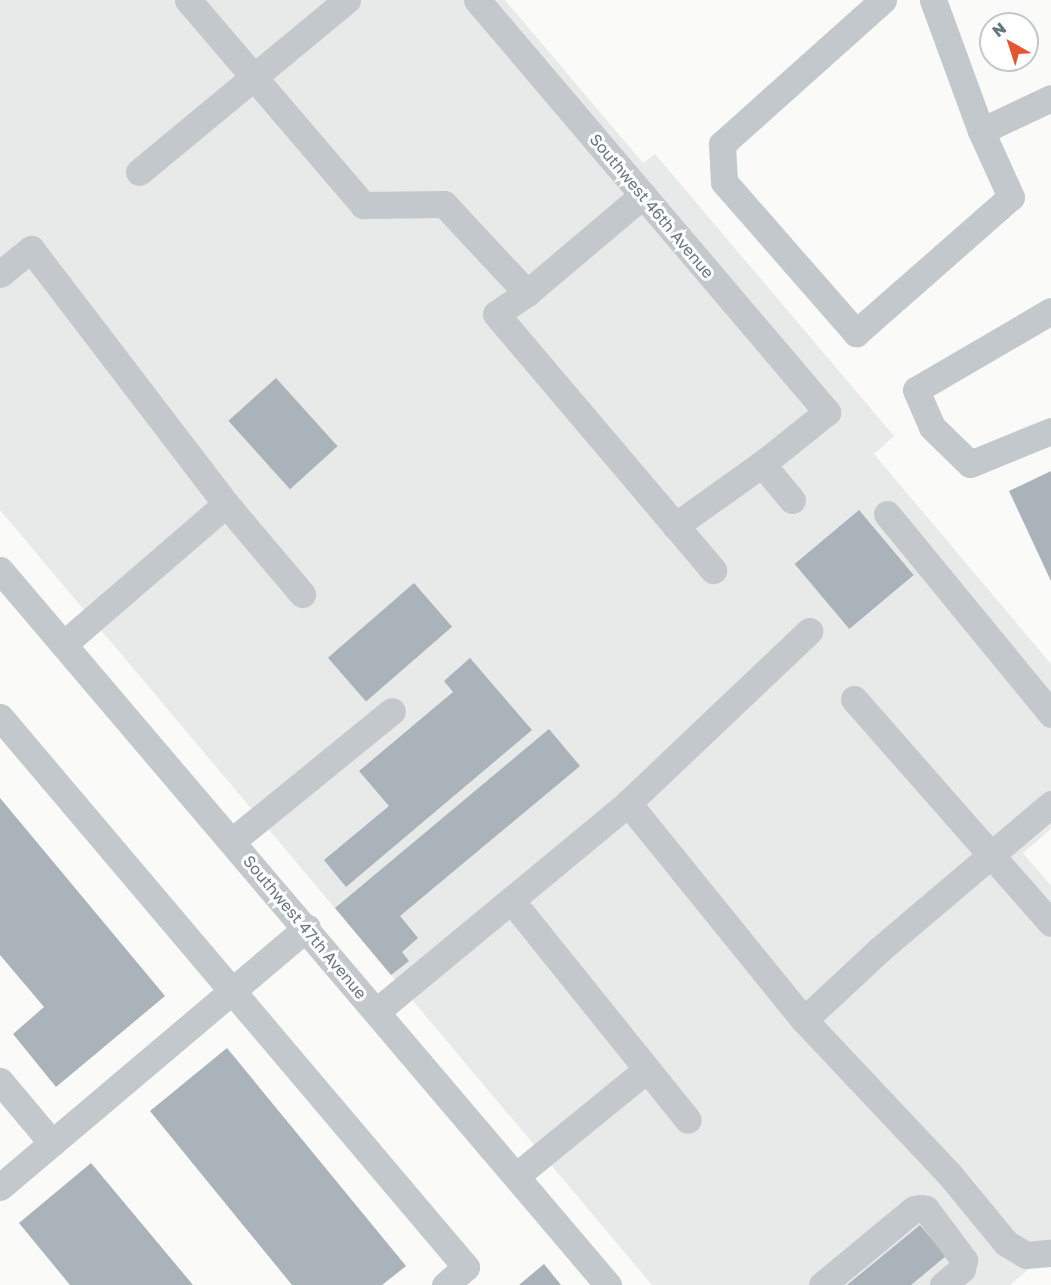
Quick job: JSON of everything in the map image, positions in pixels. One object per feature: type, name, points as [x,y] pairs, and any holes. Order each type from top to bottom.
[{"type":"street","points":[[188,0],[363,205],[444,204],[527,293]]},
{"type":"street","points":[[139,172],[347,0]]},
{"type":"street","name":"Southwest 46th Avenue","points":[[477,0],[826,412],[762,464]]},
{"type":"street","points":[[883,0],[722,144],[724,182],[856,333],[1011,197],[981,131],[933,0]]},
{"type":"street","points":[[981,131],[1051,98]]},
{"type":"street","points":[[643,195],[527,293],[496,314],[713,570]]},
{"type":"street","points":[[0,274],[31,249],[226,504],[302,594]]},
{"type":"street","points":[[1051,311],[916,390],[932,427],[970,464],[1051,431]]},
{"type":"street","points":[[675,526],[762,464],[792,500]]},
{"type":"street","points":[[64,644],[226,504]]},
{"type":"street","points":[[887,514],[1051,714]]},
{"type":"street","name":"Southwest 47th Avenue","points":[[0,570],[307,928],[608,1285]]},
{"type":"street","points":[[377,1011],[628,803],[809,631]]},
{"type":"street","points":[[854,699],[993,854],[1051,923]]},
{"type":"street","points":[[232,841],[392,711]]},
{"type":"street","points":[[0,717],[466,1267],[445,1285]]},
{"type":"street","points":[[628,803],[804,1020],[950,1175],[1006,1243],[1026,1255],[1051,1253]]},
{"type":"street","points":[[804,1020],[879,950],[1051,804]]},
{"type":"street","points":[[511,900],[688,1120]]},
{"type":"street","points":[[0,1187],[307,928]]},
{"type":"street","points":[[516,1176],[647,1069]]},
{"type":"street","points":[[0,1081],[52,1143]]},
{"type":"street","points":[[822,1285],[914,1209],[921,1208],[926,1209],[964,1260],[962,1269],[943,1285]]},
{"type":"shaded area","points":[[0,0],[505,0],[643,163],[655,154],[894,436],[874,454],[1051,664],[1051,829],[1023,853],[1051,886],[1051,1250],[1010,1285],[652,1285],[0,510]]},
{"type":"building","points":[[276,378],[338,446],[290,489],[228,421]]},
{"type":"building","points":[[1051,471],[1051,581],[1009,491]]},
{"type":"building","points":[[859,510],[914,575],[849,629],[795,564]]},
{"type":"building","points":[[414,583],[452,627],[366,702],[328,658]]},
{"type":"building","points":[[470,658],[532,730],[346,887],[324,860],[389,806],[359,771],[453,692],[444,681]]},
{"type":"building","points":[[549,729],[580,766],[400,916],[418,938],[402,952],[409,961],[391,975],[335,908]]},
{"type":"building","points":[[0,798],[165,996],[56,1087],[13,1034],[44,1007],[0,955]]},
{"type":"building","points":[[227,1048],[406,1266],[382,1285],[292,1285],[150,1111]]},
{"type":"building","points":[[91,1163],[193,1285],[70,1285],[19,1223]]},
{"type":"building","points":[[920,1225],[946,1256],[911,1285],[847,1285]]},
{"type":"building","points":[[544,1264],[561,1285],[519,1285]]}]
